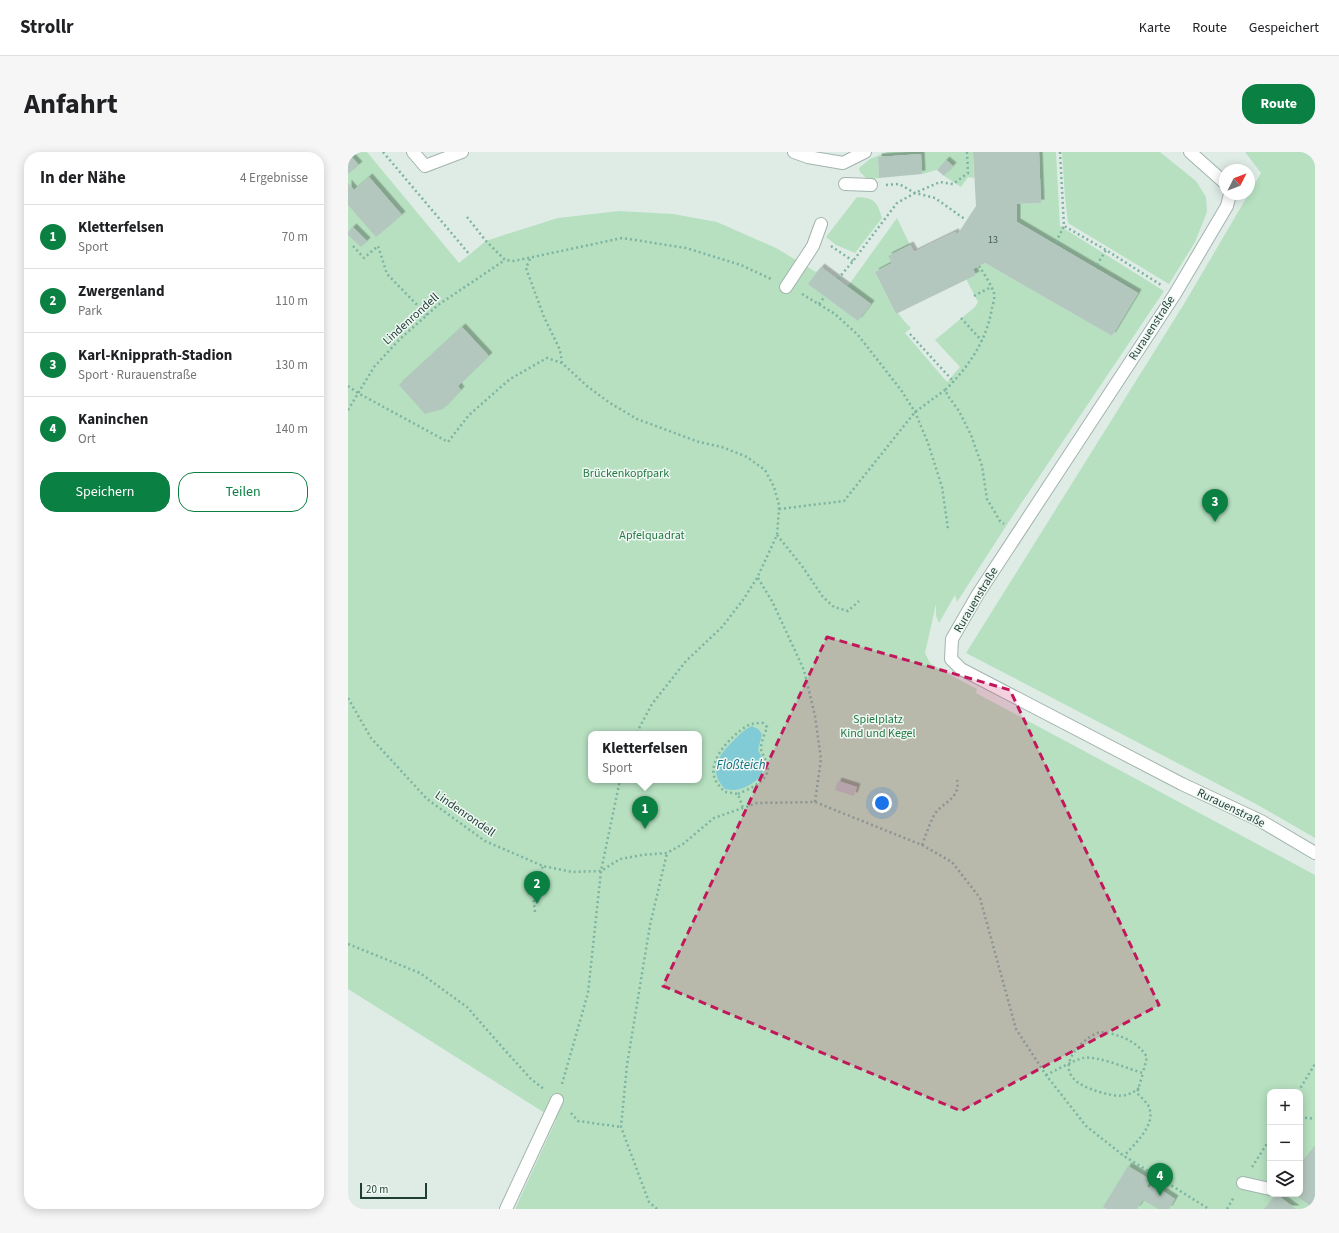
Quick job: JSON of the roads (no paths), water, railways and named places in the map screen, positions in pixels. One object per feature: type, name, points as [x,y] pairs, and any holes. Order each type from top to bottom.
[{"type":"street","points":[[413,152],[425,166],[462,152]]},
{"type":"street","points":[[794,152],[808,157],[843,163],[865,152]]},
{"type":"street","points":[[1190,152],[1219,177]]},
{"type":"street","points":[[845,184],[870,185]]},
{"type":"street","name":"Rurauenstraße","points":[[1228,200],[1227,206],[1174,294],[978,594],[952,639],[951,659],[961,669],[1182,784],[1261,821],[1315,853]]},
{"type":"street","points":[[786,287],[813,246],[819,229]]},
{"type":"street","points":[[506,1209],[557,1100]]},
{"type":"street","points":[[1243,1183],[1267,1188]]},
{"type":"water","name":"Floßteich","points":[[752,726],[758,729],[762,734],[758,750],[764,761],[762,776],[740,789],[725,789],[717,775],[717,763],[724,751],[743,732]]},
{"type":"place","name":"Karl-Knipprath-Stadion","points":[[1215,522]]},
{"type":"place","name":"Kletterfelsen","points":[[645,829]]},
{"type":"place","name":"Zwergenland","points":[[537,904]]},
{"type":"place","name":"Kaninchen","points":[[1160,1196]]},
{"type":"park label","name":"Brückenkopfpark","points":[[626,473]]},
{"type":"park label","name":"Apfelquadrat","points":[[652,535]]},
{"type":"park label","name":"Spielplatz Kind und Kegel","points":[[878,726]]}]
